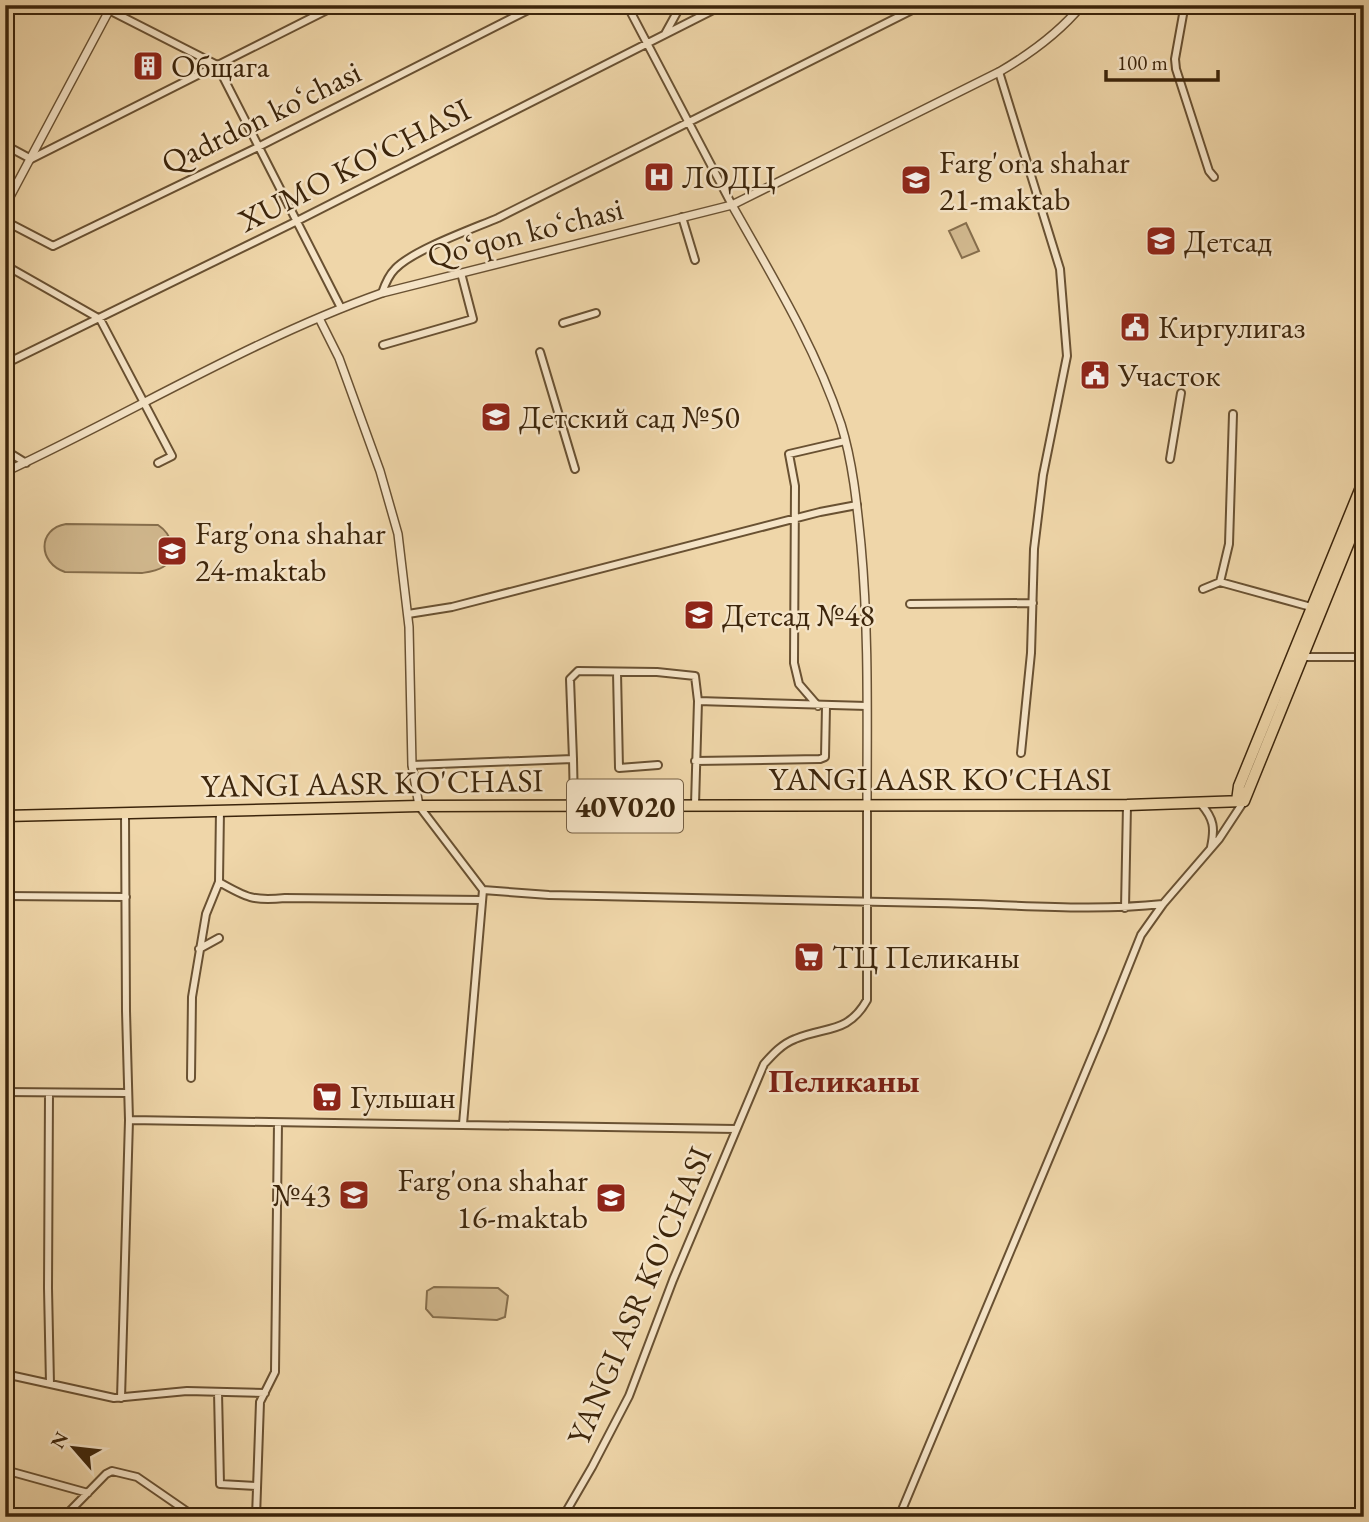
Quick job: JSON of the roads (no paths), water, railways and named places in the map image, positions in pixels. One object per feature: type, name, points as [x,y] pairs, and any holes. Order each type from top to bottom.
[{"type":"main road","points":[[1297,656],[1311,607],[1364,480]]},
{"type":"main road","points":[[1242,796],[1297,656],[1364,505]]},
{"type":"main road","name":"YANGI AASR KO'CHASI","points":[[5,816],[419,806],[1201,804],[1242,796]]},
{"type":"street","points":[[101,5],[110,7],[217,65],[341,308]]},
{"type":"street","points":[[31,159],[337,5]]},
{"type":"street","name":"Qadrdon koʻchasi","points":[[5,221],[52,246],[258,147],[538,5]]},
{"type":"street","points":[[628,5],[732,205],[810,346],[845,441],[857,505],[867,621],[867,806]]},
{"type":"street","points":[[664,36],[681,5]]},
{"type":"street","name":"XUMO KO'CHASI","points":[[5,364],[295,222],[723,5]]},
{"type":"street","points":[[382,293],[390,275],[409,260],[922,5]]},
{"type":"street","name":"Qoʻqon koʻchasi","points":[[5,472],[145,401],[341,308],[382,293],[732,205],[999,72],[1031,53],[1071,19],[1082,5]]},
{"type":"street","points":[[1181,5],[1184,9],[1175,59],[1176,69],[1213,177]]},
{"type":"street","points":[[5,206],[110,7]]},
{"type":"street","points":[[999,72],[1060,269],[1067,356],[1044,470],[1034,549],[1031,653],[1021,753]]},
{"type":"street","points":[[5,145],[31,159]]},
{"type":"street","points":[[682,217],[695,260]]},
{"type":"street","points":[[5,265],[100,319],[172,456],[158,463]]},
{"type":"street","points":[[383,345],[473,319],[461,273]]},
{"type":"street","points":[[563,323],[596,313]]},
{"type":"street","points":[[319,318],[339,359],[380,471],[398,534],[408,614],[412,765],[419,806],[483,890],[463,1124]]},
{"type":"street","points":[[540,352],[575,469]]},
{"type":"street","points":[[1170,459],[1181,393]]},
{"type":"street","points":[[1220,582],[1229,544],[1233,414]]},
{"type":"street","points":[[695,761],[825,757],[822,706],[799,684],[794,663],[796,520],[795,486],[789,454],[845,441]]},
{"type":"street","points":[[5,450],[26,463]]},
{"type":"street","points":[[408,614],[452,607],[857,505]]},
{"type":"street","points":[[1203,589],[1220,582],[1311,607]]},
{"type":"street","points":[[910,604],[1033,603]]},
{"type":"street","points":[[1297,656],[1364,657]]},
{"type":"street","points":[[574,807],[570,678],[578,671],[657,672],[695,676],[698,701],[695,805]]},
{"type":"street","points":[[617,672],[619,768],[658,765]]},
{"type":"street","points":[[698,701],[867,706]]},
{"type":"street","points":[[412,765],[573,760]]},
{"type":"street","points":[[899,1517],[1141,935],[1163,904],[1228,827],[1242,796]]},
{"type":"street","points":[[1201,804],[1213,820],[1210,850]]},
{"type":"street","points":[[1125,908],[1127,805]]},
{"type":"street","name":"YANGI ASR KO'CHASI","points":[[563,1517],[629,1396],[764,1064],[774,1053],[796,1039],[846,1025],[861,1011],[867,1000],[867,806]]},
{"type":"street","points":[[191,1078],[192,997],[206,914],[219,882],[220,810]]},
{"type":"street","points":[[121,1398],[129,1120],[125,813]]},
{"type":"street","points":[[219,882],[259,901],[285,898],[482,901]]},
{"type":"street","points":[[483,890],[549,895],[1125,908],[1163,904]]},
{"type":"street","points":[[5,896],[126,897]]},
{"type":"street","points":[[199,949],[219,938]]},
{"type":"street","points":[[5,1093],[127,1093]]},
{"type":"street","points":[[49,1093],[50,1384]]},
{"type":"street","name":"YANGI ASR KO'CHASI","points":[[129,1120],[736,1129]]},
{"type":"street","points":[[256,1517],[260,1402],[275,1372],[278,1123]]},
{"type":"street","points":[[5,1374],[121,1398],[187,1391],[265,1393]]},
{"type":"street","points":[[218,1392],[220,1484],[256,1486]]},
{"type":"street","points":[[5,1470],[88,1493]]},
{"type":"street","points":[[64,1517],[112,1471],[137,1477],[195,1517]]},
{"type":"place","name":"Общага","points":[[148,66]]},
{"type":"place","name":"ЛОДЦ","points":[[659,177]]},
{"type":"place","name":"Farg'ona shahar 21-maktab","points":[[916,180]]},
{"type":"place","name":"Детсад","points":[[1161,241]]},
{"type":"place","name":"Киргулигаз","points":[[1135,327]]},
{"type":"place","name":"Участок","points":[[1095,375]]},
{"type":"place","name":"Детский сад №50","points":[[496,417]]},
{"type":"place","name":"Farg'ona shahar 24-maktab","points":[[172,551]]},
{"type":"place","name":"Детсад №48","points":[[699,615]]},
{"type":"place","name":"ТЦ Пеликаны","points":[[809,957]]},
{"type":"place","name":"Гульшан","points":[[327,1097]]},
{"type":"place","name":"№43","points":[[354,1195]]},
{"type":"place","name":"Farg'ona shahar 16-maktab","points":[[611,1198]]},
{"type":"district","name":"Пеликаны","points":[[844,1080]]}]
